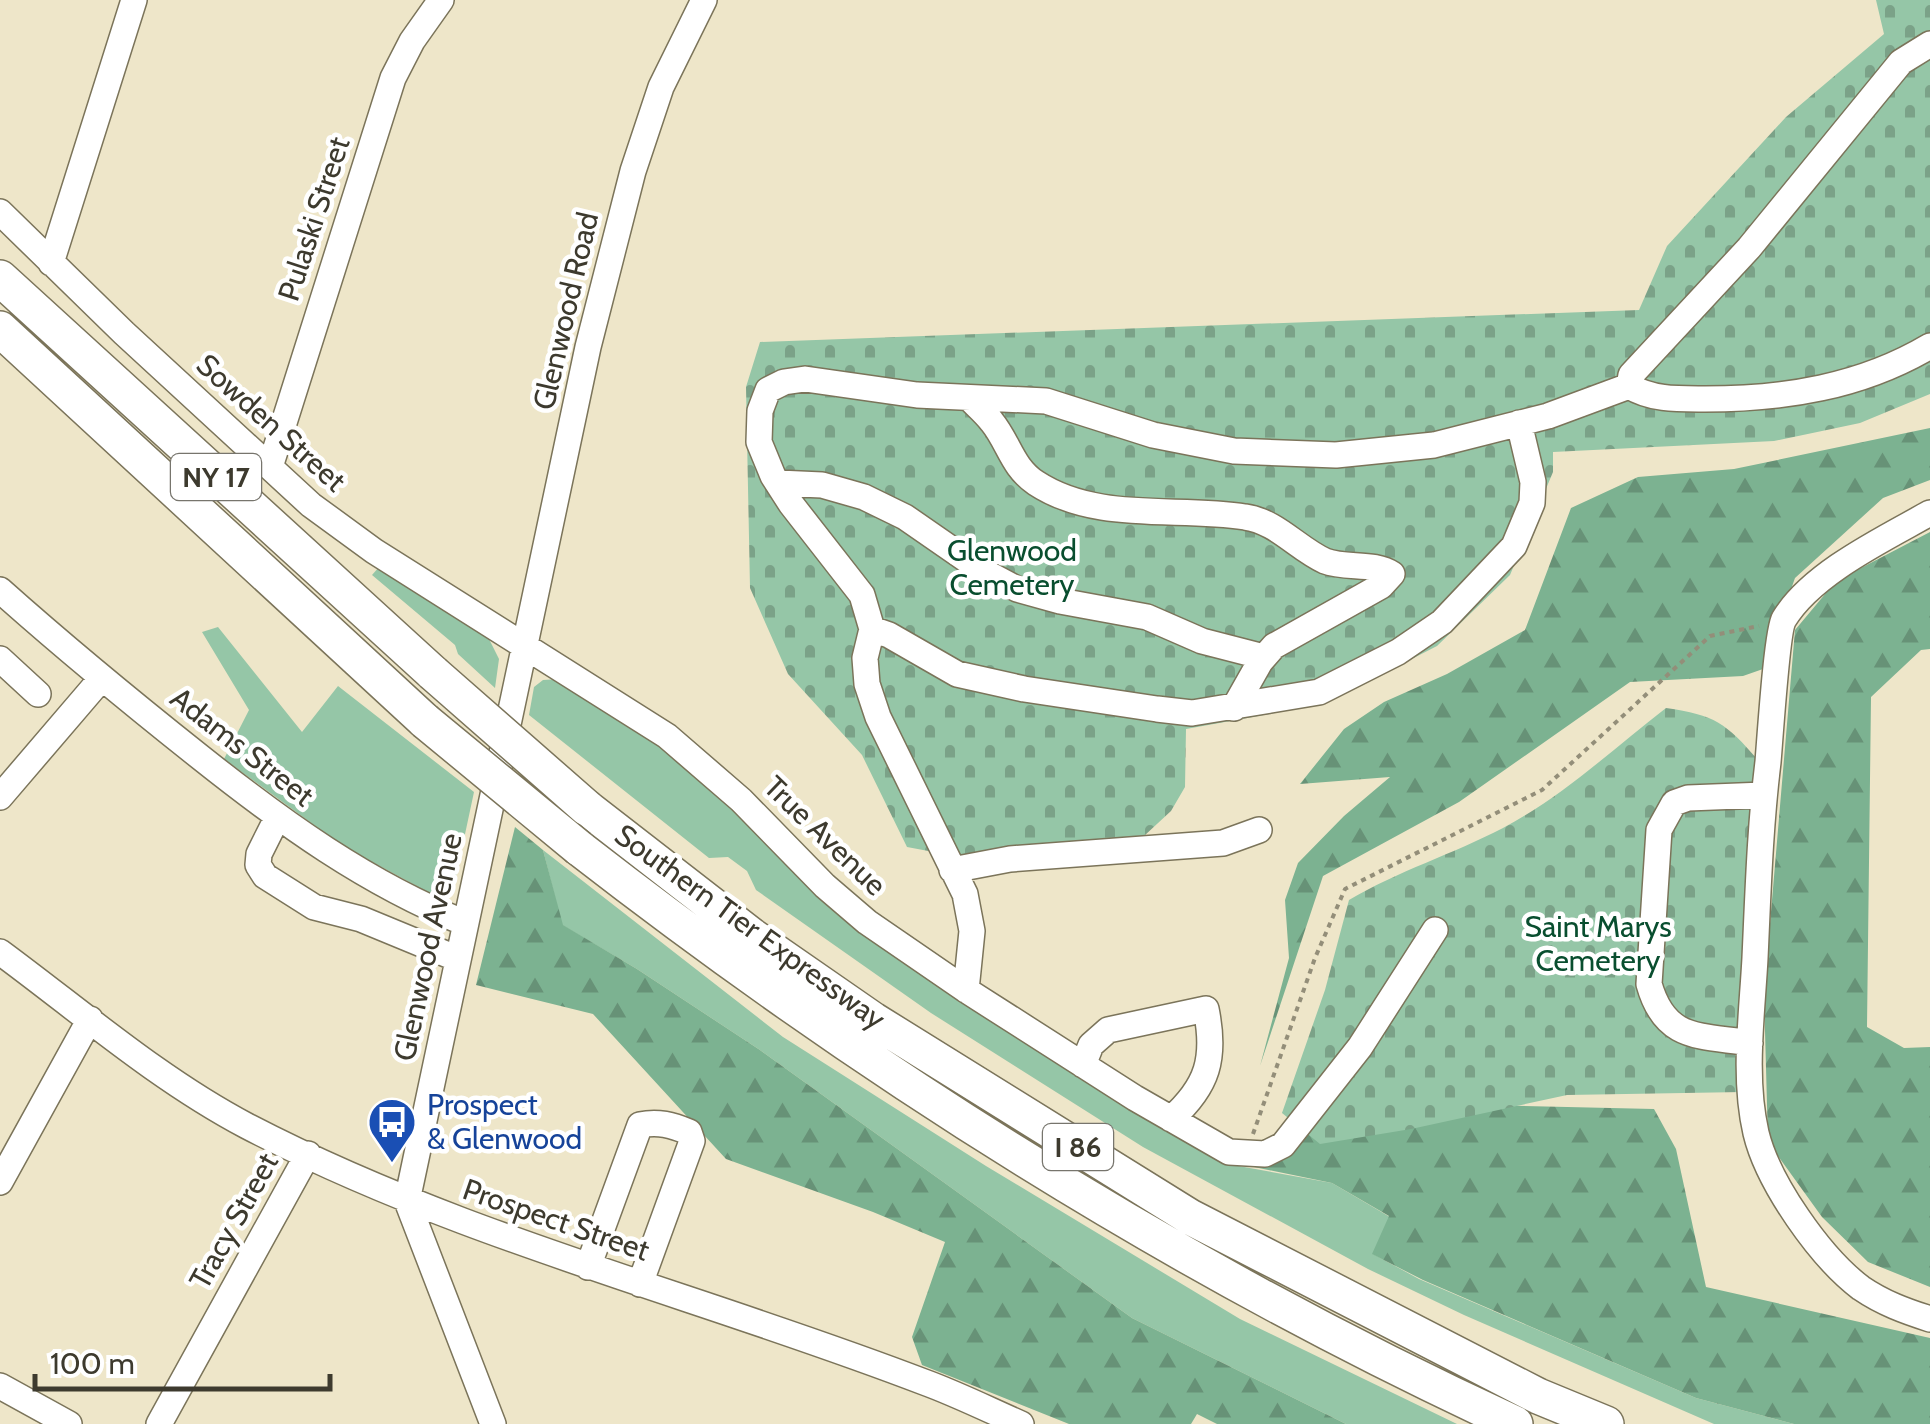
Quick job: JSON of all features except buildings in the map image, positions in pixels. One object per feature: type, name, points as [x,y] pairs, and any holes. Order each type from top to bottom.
[{"type":"highway","name":"Southern Tier Expressway","points":[[0,278],[432,674],[587,808],[752,936],[873,1020],[1190,1217],[1523,1388],[1606,1424]]},
{"type":"highway","name":"Southern Tier Expressway","points":[[0,329],[425,721],[683,929],[946,1112],[1166,1246],[1515,1424]]},
{"type":"street","points":[[51,262],[134,0]]},
{"type":"street","name":"Pulaski Street","points":[[270,467],[393,78],[412,41],[441,0]]},
{"type":"street","name":"Glenwood Road","points":[[526,648],[588,347],[633,171],[661,87],[704,0]]},
{"type":"street","points":[[1628,386],[1630,375],[1749,248],[1902,62],[1930,44]]},
{"type":"street","name":"Sowden Street","points":[[0,212],[311,505],[374,552],[526,648]]},
{"type":"street","points":[[966,990],[972,930],[965,894],[878,717],[868,684],[866,658],[872,629],[862,595],[778,484],[759,442],[760,412],[768,390],[784,382],[805,379],[971,400],[1046,401],[1153,435],[1234,451],[1336,454],[1434,446],[1519,423],[1628,386],[1642,394],[1674,399],[1745,399],[1811,392],[1903,362],[1930,346]]},
{"type":"street","points":[[971,400],[993,423],[1016,467],[1038,484],[1073,500],[1113,508],[1249,517],[1327,561],[1392,574],[1367,594],[1285,638],[1264,657],[1234,708]]},
{"type":"street","points":[[872,629],[957,674],[1192,713],[1320,692],[1398,652],[1442,622],[1514,546],[1532,503],[1532,482],[1519,423]]},
{"type":"street","points":[[778,484],[822,485],[864,497],[905,517],[983,571],[1017,589],[1147,617],[1202,642],[1264,657]]},
{"type":"street","points":[[1930,513],[1828,572],[1782,621],[1764,796],[1750,1044],[1752,1112],[1757,1136],[1763,1157],[1789,1202],[1862,1288],[1894,1308],[1930,1319]]},
{"type":"street","name":"Adams Street","points":[[1,592],[100,679],[278,818],[352,868],[415,903],[465,924]]},
{"type":"street","name":"Glenwood Avenue","points":[[407,1201],[526,648]]},
{"type":"street","name":"True Avenue","points":[[526,648],[667,736],[742,800],[825,886],[868,922],[1083,1065],[1240,1155]]},
{"type":"street","points":[[0,659],[38,694]]},
{"type":"street","points":[[0,797],[100,679]]},
{"type":"street","points":[[1750,1044],[1693,1034],[1670,1024],[1656,1008],[1649,984],[1659,830],[1674,803],[1688,798],[1764,796]]},
{"type":"street","points":[[278,818],[259,854],[258,865],[265,876],[314,907],[350,915],[458,959]]},
{"type":"street","points":[[952,870],[1010,859],[1222,842],[1259,830]]},
{"type":"street","points":[[1240,1155],[1265,1154],[1284,1145],[1360,1047],[1435,930]]},
{"type":"street","name":"Prospect Street","points":[[0,952],[182,1086],[246,1125],[407,1201],[912,1377],[972,1413],[1021,1424]]},
{"type":"street","points":[[1083,1065],[1090,1045],[1108,1030],[1206,1010],[1210,1028],[1204,1082],[1191,1102],[1172,1119]]},
{"type":"street","points":[[0,1182],[90,1019]]},
{"type":"street","points":[[588,1267],[640,1125],[652,1122],[675,1126],[689,1132],[692,1141],[640,1284]]},
{"type":"street","name":"Tracy Street","points":[[159,1424],[308,1154]]},
{"type":"street","points":[[407,1201],[494,1424]]},
{"type":"street","points":[[0,1386],[69,1424]]},
{"type":"path","points":[[1240,1155],[1253,1134],[1315,958],[1345,889],[1542,790],[1710,636],[1782,621]]},
{"type":"green space","name":"Glenwood Cemetery","points":[[1876,0],[1930,0],[1930,394],[1860,423],[1774,441],[1553,452],[1553,472],[1510,575],[1437,646],[1324,704],[1186,729],[1185,787],[1171,811],[1144,836],[971,859],[907,847],[862,755],[788,674],[750,588],[746,387],[760,342],[1639,310],[1667,246],[1786,117],[1884,34]]},
{"type":"green space","points":[[1930,428],[1930,480],[1883,498],[1795,578],[1763,669],[1743,676],[1630,682],[1459,802],[1323,876],[1260,1066],[1289,958],[1285,900],[1298,863],[1390,777],[1300,784],[1344,729],[1384,702],[1447,674],[1525,630],[1571,508],[1638,477],[1734,469]]},
{"type":"green space","points":[[1930,532],[1930,649],[1921,650],[1871,697],[1867,1027],[1904,1048],[1930,1047],[1930,1287],[1868,1262],[1822,1217],[1768,1142],[1764,994],[1795,630],[1836,581]]},
{"type":"green space","points":[[380,566],[487,635],[499,659],[495,688],[458,654],[455,645],[372,575]]},
{"type":"green space","points":[[218,627],[302,732],[338,686],[474,792],[452,895],[435,896],[341,845],[224,759],[249,710],[202,632]]},
{"type":"green space","points":[[559,679],[677,754],[981,1011],[1233,1165],[1332,1183],[1390,1217],[1373,1254],[1419,1279],[1696,1398],[1794,1424],[1714,1424],[1368,1269],[1143,1147],[931,1013],[756,890],[747,871],[728,857],[709,858],[529,715],[534,687],[543,680]]},
{"type":"green space","name":"Saint Marys Cemetery","points":[[1666,708],[1718,723],[1758,760],[1743,1092],[1567,1095],[1320,1144],[1282,1113],[1325,990],[1349,900],[1525,816]]},
{"type":"green space","points":[[515,827],[543,850],[563,925],[760,1050],[1132,1318],[1346,1424],[1217,1424],[1197,1414],[1191,1424],[1069,1424],[922,1365],[912,1337],[945,1242],[726,1159],[593,1014],[476,985]]},
{"type":"green space","points":[[543,850],[783,1037],[986,1166],[1240,1319],[1457,1424],[1346,1424],[1132,1318],[760,1050],[562,925]]},
{"type":"green space","points":[[1482,1105],[1654,1109],[1676,1149],[1706,1287],[1930,1338],[1930,1424],[1794,1424],[1696,1398],[1423,1280],[1372,1254],[1389,1216],[1332,1183],[1254,1167],[1284,1152],[1322,1120]]},
{"type":"place","name":"Prospect & Glenwood","points":[[392,1164]]}]
